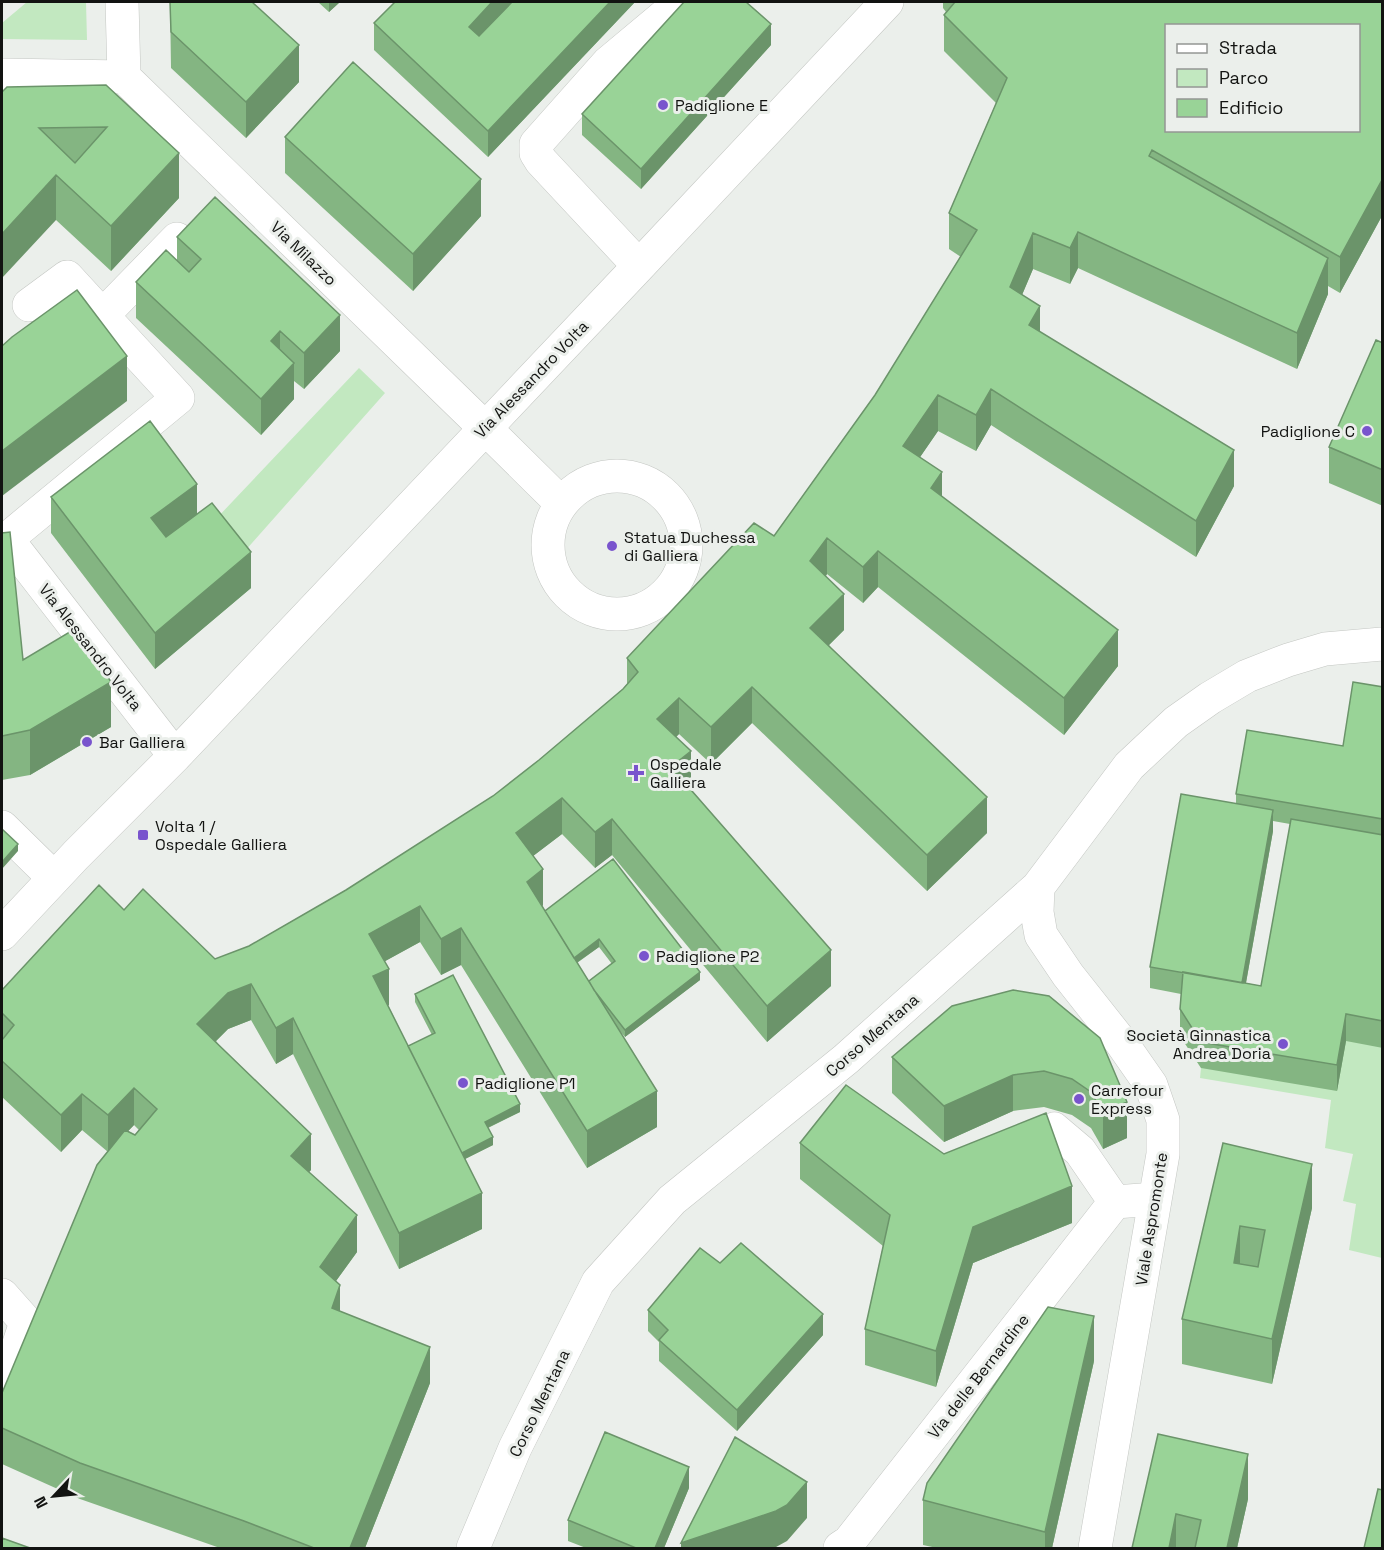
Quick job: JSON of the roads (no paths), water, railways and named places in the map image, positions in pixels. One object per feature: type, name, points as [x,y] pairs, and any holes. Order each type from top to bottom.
[{"type":"street","points":[[2,75],[124,77],[122,2]]},
{"type":"street","points":[[639,266],[540,161],[536,144],[608,63],[681,2]]},
{"type":"street","name":"Via Alessandro Volta","points":[[2,934],[175,756],[639,266],[873,5]]},
{"type":"street","name":"Via Milazzo","points":[[124,77],[561,504]]},
{"type":"street","points":[[102,316],[177,239]]},
{"type":"street","name":"Via Alessandro Volta","points":[[29,305],[67,277],[177,398],[4,539],[175,756]]},
{"type":"street","points":[[606,475],[634,477],[658,488],[677,508],[686,534],[686,561],[674,586],[654,604],[629,614],[601,613],[576,602],[558,582],[548,556],[549,529],[561,504],[580,485],[606,475]]},
{"type":"street","name":"Corso Mentana","points":[[473,1548],[515,1448],[598,1282],[672,1200],[846,1059],[1038,887],[1130,765],[1176,722],[1247,676],[1288,660],[1325,649],[1383,644]]},
{"type":"street","points":[[2,826],[54,878]]},
{"type":"street","name":"Viale Aspromonte","points":[[1038,887],[1037,912],[1041,935],[1068,975],[1152,1085],[1162,1120],[1163,1154],[1095,1548]]},
{"type":"street","points":[[980,1159],[1054,1129],[1080,1151],[1115,1202],[1155,1198]]},
{"type":"street","name":"Via delle Bernardine","points":[[854,1546],[1115,1202]]},
{"type":"street","points":[[2,1295],[26,1322],[2,1396]]},
{"type":"place","name":"Padiglione E","points":[[663,105]]},
{"type":"place","name":"Padiglione C","points":[[1367,431]]},
{"type":"place","name":"Statua Duchessa di Galliera","points":[[612,546]]},
{"type":"place","name":"Bar Galliera","points":[[87,742]]},
{"type":"place","name":"Ospedale Galliera","points":[[636,773]]},
{"type":"place","name":"Volta 1 / Ospedale Galliera","points":[[143,835]]},
{"type":"place","name":"Padiglione P2","points":[[644,956]]},
{"type":"place","name":"Società Ginnastica Andrea Doria","points":[[1283,1044]]},
{"type":"place","name":"Padiglione P1","points":[[463,1083]]},
{"type":"place","name":"Carrefour Express","points":[[1079,1099]]}]
